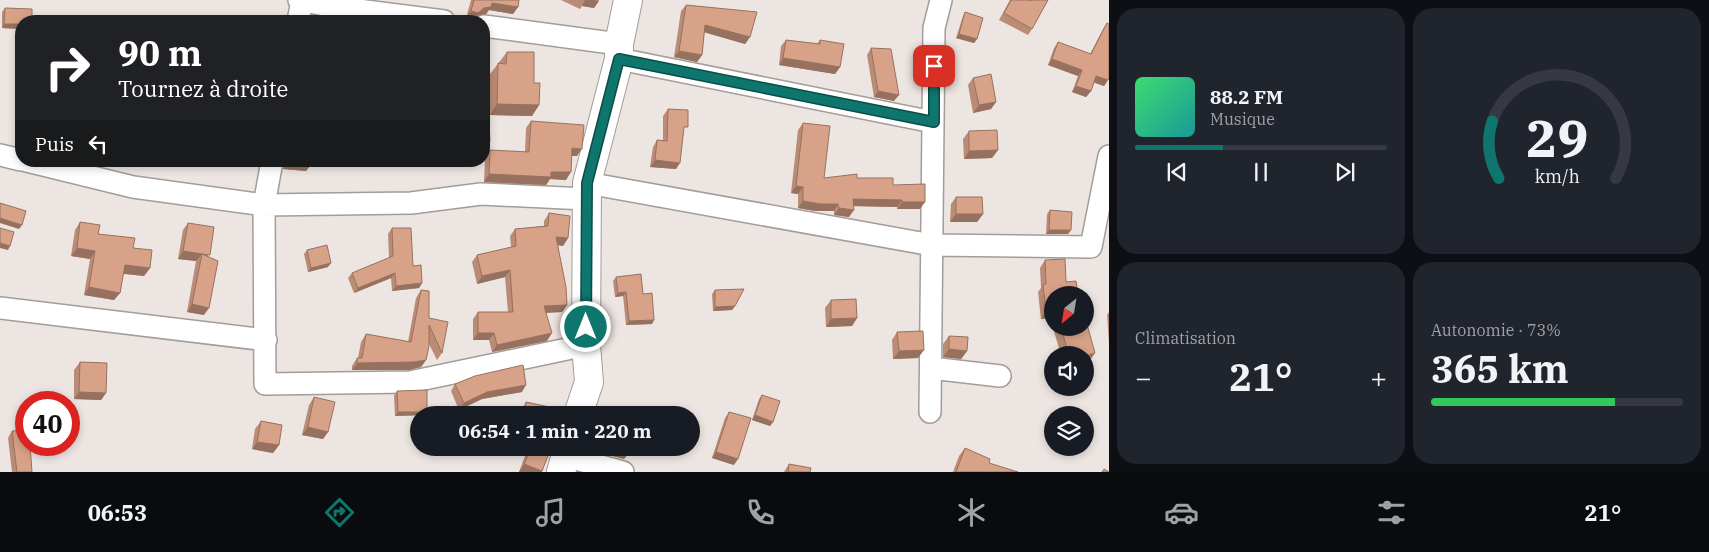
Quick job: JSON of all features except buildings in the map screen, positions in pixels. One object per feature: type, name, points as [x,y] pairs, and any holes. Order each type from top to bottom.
[{"type":"street","points":[[299,15],[301,0],[335,3],[408,15]]},
{"type":"street","points":[[581,406],[589,382],[586,345],[586,191],[619,52],[628,0]]},
{"type":"street","points":[[930,412],[934,28],[941,0]]},
{"type":"street","points":[[490,27],[619,52],[934,122]]},
{"type":"street","points":[[0,154],[15,158]]},
{"type":"street","points":[[51,167],[133,187],[264,205],[411,204],[481,194],[586,191],[932,245],[1091,247],[1109,156]]},
{"type":"street","points":[[271,167],[264,205],[265,384],[410,382],[586,345]]},
{"type":"street","points":[[0,308],[266,340]]},
{"type":"street","points":[[931,368],[1000,376]]},
{"type":"street","points":[[565,458],[623,472]]},
{"type":"route","points":[[586,327],[587,183],[619,59],[934,122],[934,66]]}]
